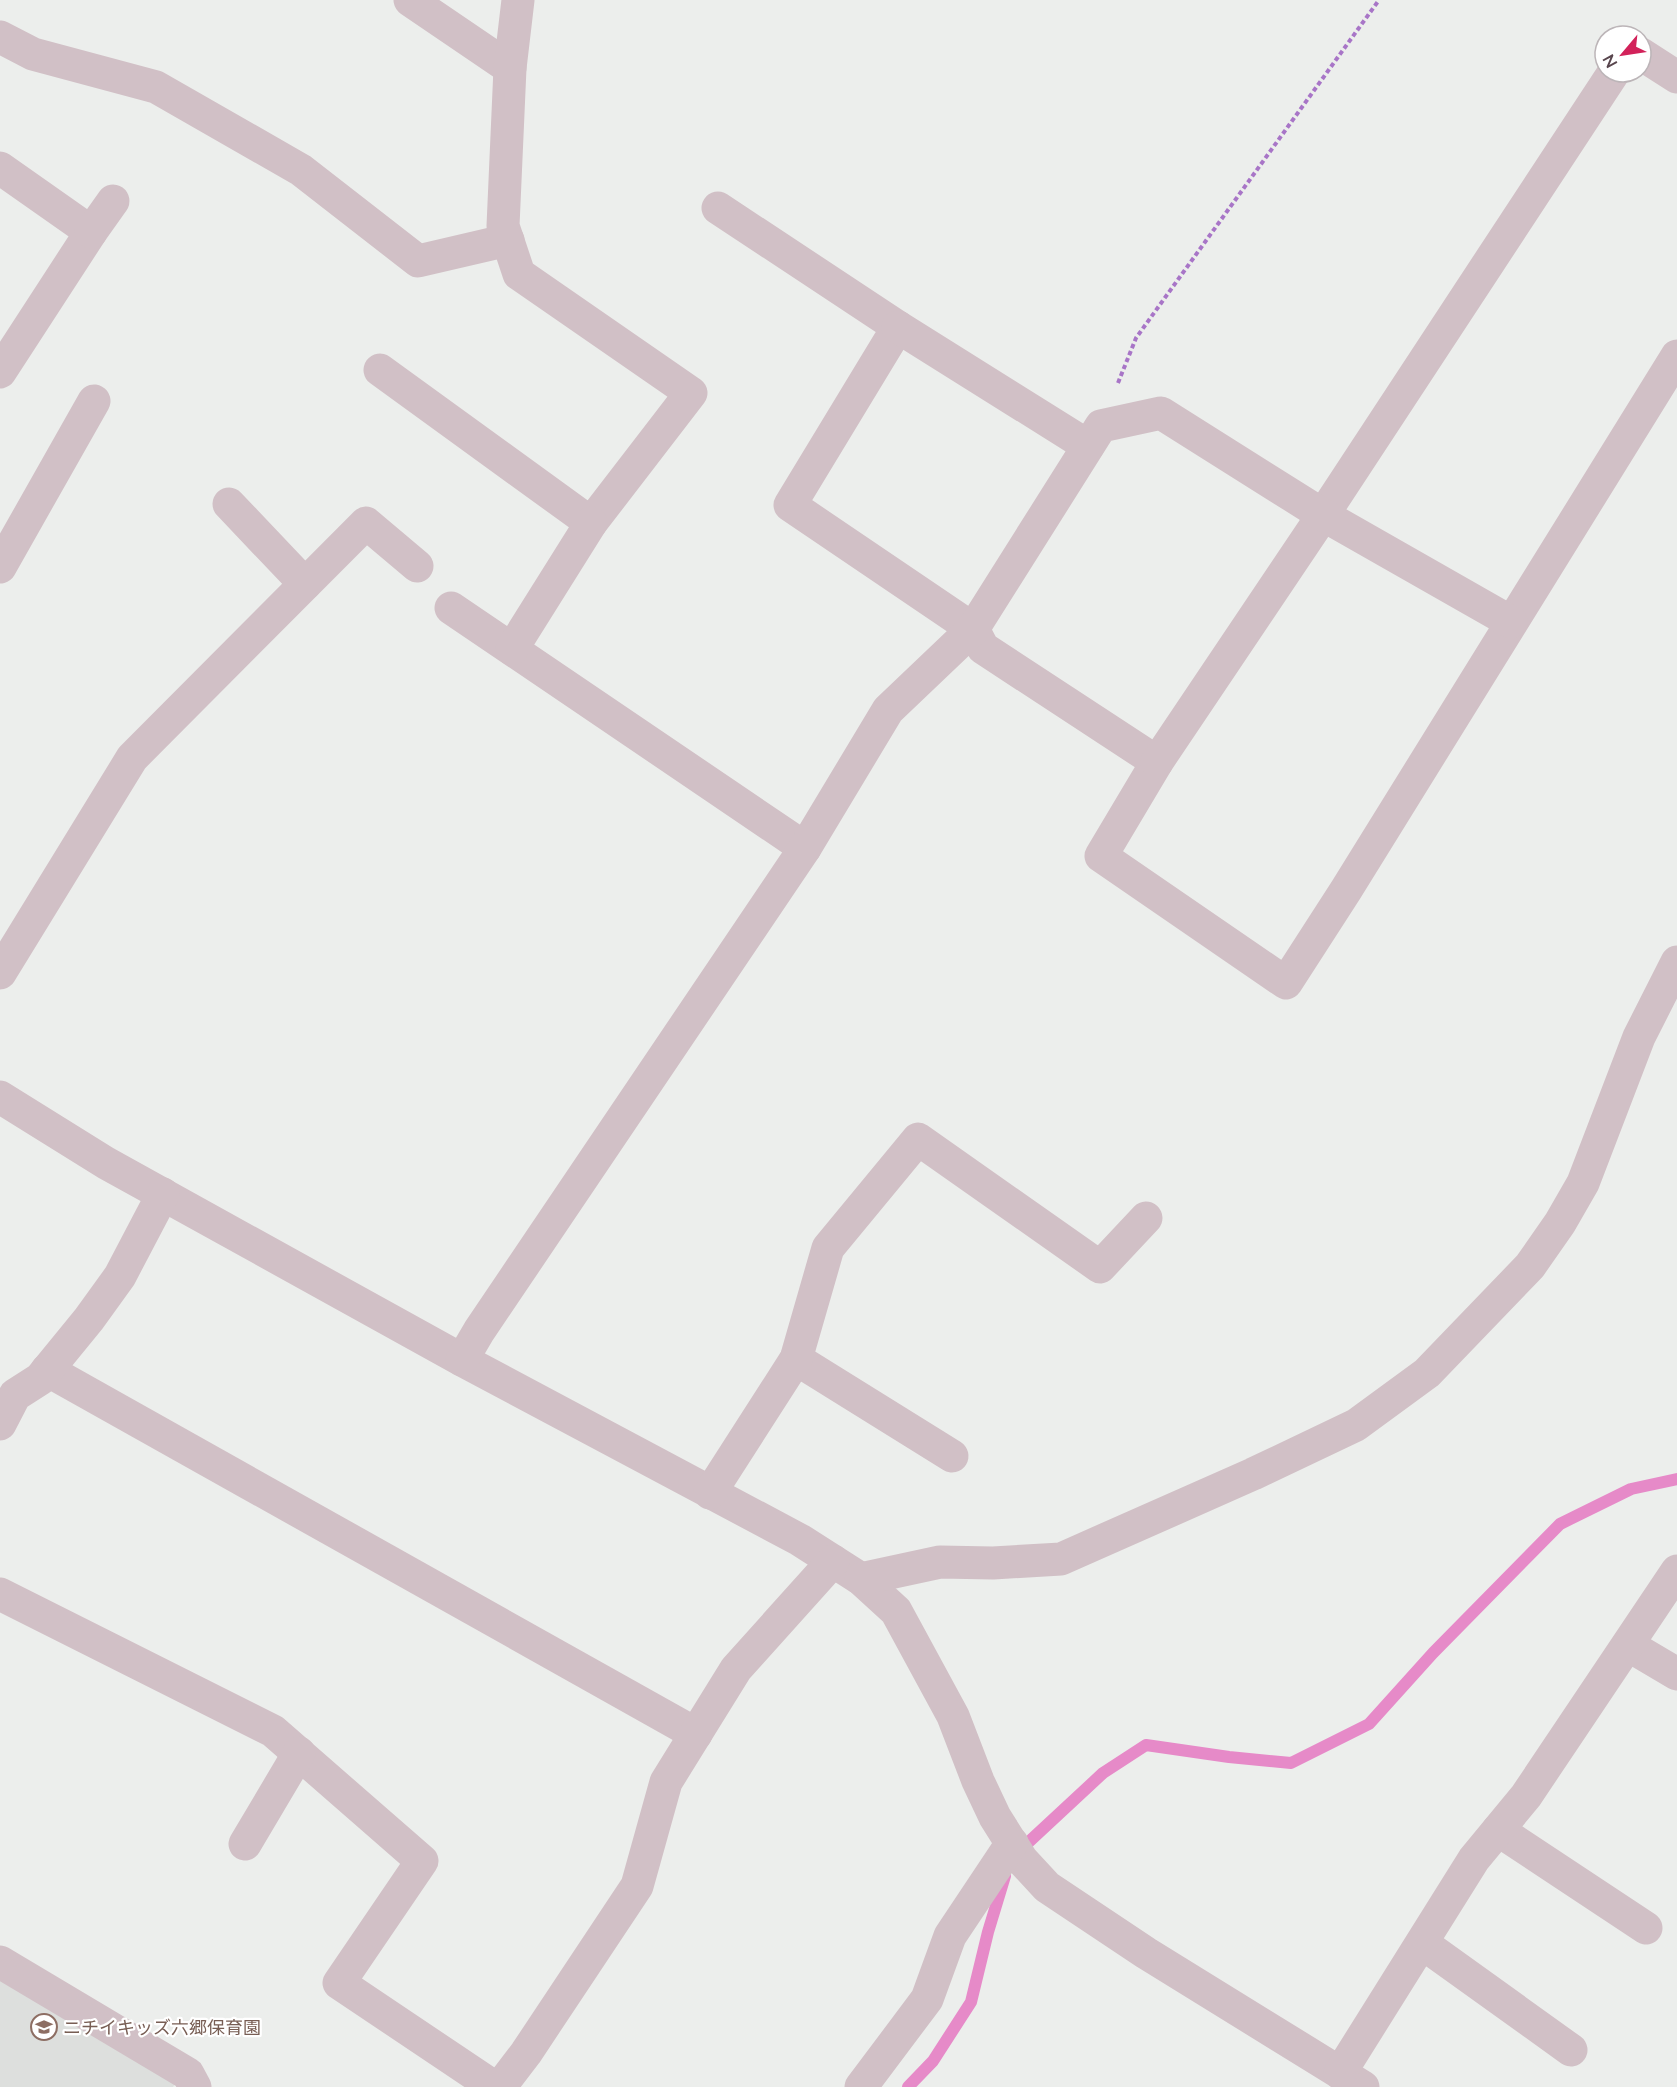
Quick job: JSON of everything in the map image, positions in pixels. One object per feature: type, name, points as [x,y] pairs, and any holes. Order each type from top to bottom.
[{"type":"street","points":[[410,0],[510,68]]},
{"type":"street","points":[[512,649],[591,523],[691,393],[519,273],[503,226],[510,68],[518,0]]},
{"type":"street","points":[[0,37],[33,54],[156,87],[301,170],[418,261],[508,240]]},
{"type":"street","points":[[1653,62],[1677,77]]},
{"type":"street","points":[[1606,84],[1323,515],[1157,762],[1101,856],[1286,983],[1677,356]]},
{"type":"street","points":[[0,168],[91,232]]},
{"type":"street","points":[[0,372],[113,201]]},
{"type":"street","points":[[718,208],[898,327],[1094,436]]},
{"type":"street","points":[[898,327],[790,505],[973,629],[983,648],[1157,762]]},
{"type":"street","points":[[380,370],[591,523]]},
{"type":"street","points":[[0,567],[94,401]]},
{"type":"street","points":[[462,1360],[479,1331],[805,848],[888,710],[973,629],[1094,436],[1161,413],[1323,515],[1511,622]]},
{"type":"street","points":[[230,504],[306,584]]},
{"type":"street","points":[[0,973],[132,758],[366,523],[417,566]]},
{"type":"street","points":[[451,608],[805,848]]},
{"type":"street","points":[[861,1579],[940,1562],[993,1563],[1061,1559],[1253,1474],[1356,1425],[1418,1380],[1530,1266],[1560,1223],[1583,1183],[1639,1037],[1677,962]]},
{"type":"street","points":[[0,1097],[106,1163],[462,1360],[800,1540],[861,1579],[896,1611],[952,1716],[995,1817],[1022,1860],[1047,1887],[1146,1953],[1351,2080],[1422,1943],[1474,1859],[1527,1796],[1677,1571]]},
{"type":"street","points":[[710,1492],[796,1359],[828,1248],[918,1139],[1100,1267],[1146,1218]]},
{"type":"street","points":[[0,1424],[15,1395],[40,1379],[89,1319],[120,1276],[163,1194]]},
{"type":"street","points":[[796,1359],[952,1456]]},
{"type":"street","points":[[47,1370],[696,1734]]},
{"type":"street","points":[[500,2087],[526,2053],[637,1886],[666,1782],[736,1669],[833,1561]]},
{"type":"street","points":[[0,1594],[273,1731],[422,1861],[339,1983],[494,2087]]},
{"type":"street","points":[[1628,1645],[1677,1674]]},
{"type":"street","points":[[245,1844],[299,1753]]},
{"type":"street","points":[[1498,1830],[1646,1928]]},
{"type":"street","points":[[861,2087],[927,1999],[950,1936],[1012,1844]]},
{"type":"street","points":[[1422,1943],[1571,2050]]},
{"type":"street","points":[[0,1962],[188,2074],[195,2087]]},
{"type":"path","points":[[1094,436],[1136,338],[1379,0]]},
{"type":"shaded area","name":"ニチイキッズ六郷保育園","points":[[0,1974],[177,2081],[173,2087],[0,2087]]},
{"type":"waterway","points":[[1019,1851],[1103,1773],[1146,1745],[1291,1763],[1369,1724],[1433,1653],[1560,1524],[1631,1489],[1677,1479]]},
{"type":"waterway","points":[[908,2087],[933,2061],[971,2002],[988,1932],[1005,1876]]},
{"type":"place","name":"ニチイキッズ六郷保育園","points":[[44,2027]]}]
